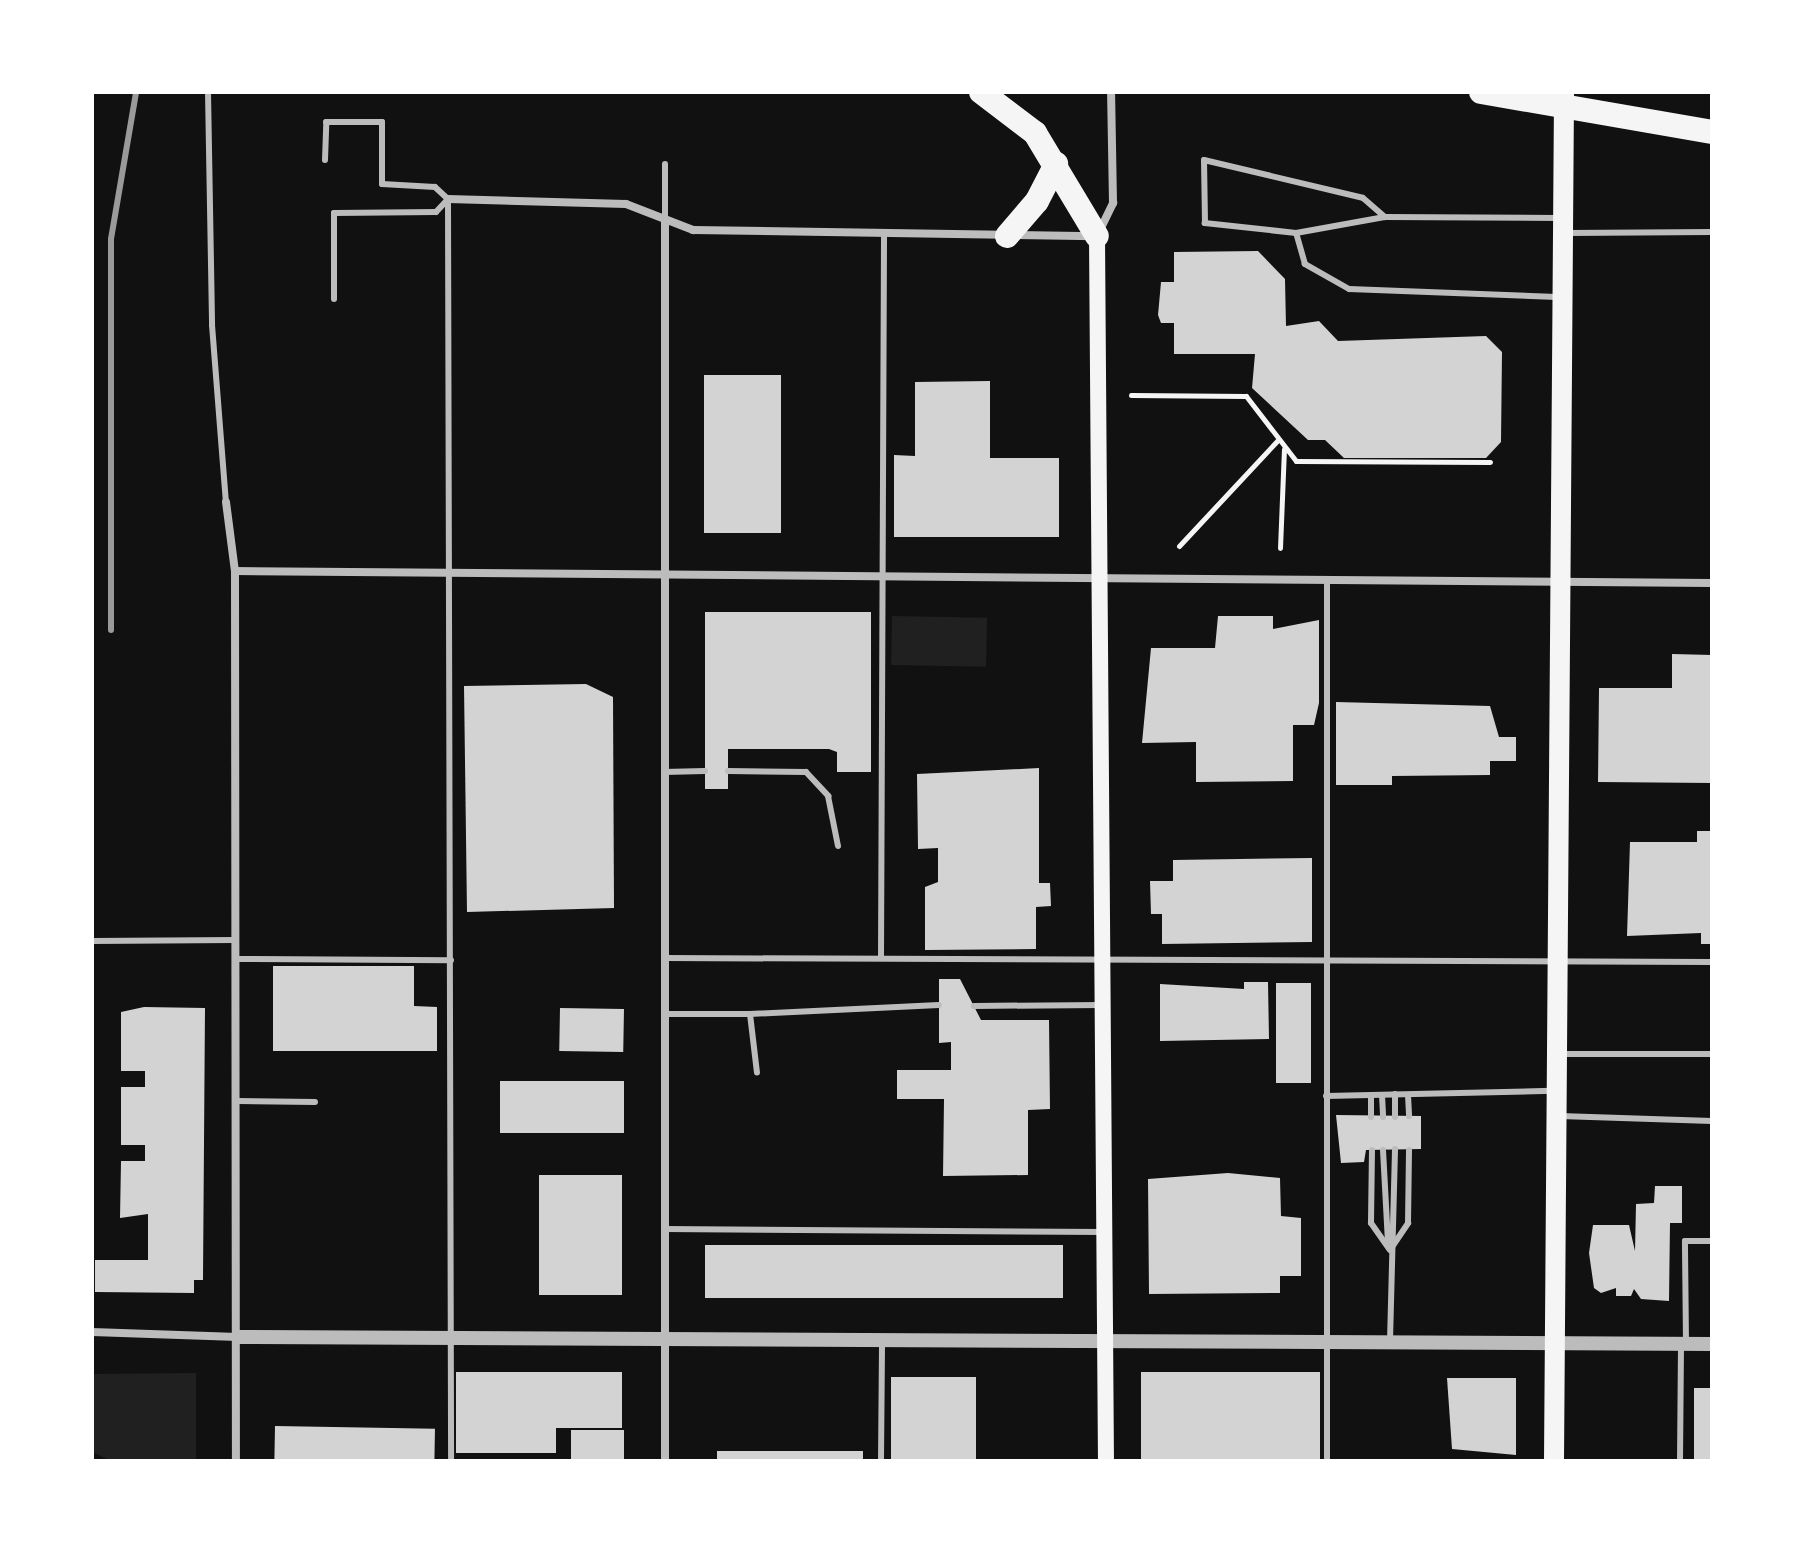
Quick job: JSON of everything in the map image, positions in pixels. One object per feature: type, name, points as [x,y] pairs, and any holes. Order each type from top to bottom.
[{"type":"highway","points":[[981,92],[1035,133],[1097,236]]},
{"type":"highway","points":[[1481,92],[1679,129],[1712,132]]},
{"type":"highway","points":[[1007,236],[1056,164]]},
{"type":"main road","points":[[1554,1461],[1560,226],[1564,92]]},
{"type":"main road","points":[[1097,236],[1106,1461]]},
{"type":"street","points":[[448,199],[626,204],[693,230],[1097,236],[1113,203],[1111,92]]},
{"type":"street","points":[[665,219],[665,1461]]},
{"type":"street","points":[[226,502],[235,571],[236,1461]]},
{"type":"street","points":[[235,571],[1712,583]]},
{"type":"street","points":[[92,1332],[238,1337],[1712,1344]]},
{"type":"lane","points":[[208,92],[212,325],[226,502]]},
{"type":"lane","points":[[325,160],[326,122],[382,122],[382,184],[435,187],[448,199],[451,1461]]},
{"type":"lane","points":[[1385,217],[1363,198],[1204,160],[1205,223],[1296,233],[1385,217],[1508,220],[1560,226],[1712,232]]},
{"type":"lane","points":[[665,164],[665,219]]},
{"type":"lane","points":[[334,299],[334,213],[436,212],[448,199]]},
{"type":"lane","points":[[881,958],[880,575],[884,233]]},
{"type":"lane","points":[[1296,233],[1305,264],[1349,289],[1560,297]]},
{"type":"lane","points":[[1327,579],[1327,1461]]},
{"type":"lane","points":[[664,772],[705,771]]},
{"type":"lane","points":[[728,771],[806,772],[828,796],[838,846]]},
{"type":"lane","points":[[92,941],[235,940]]},
{"type":"lane","points":[[665,958],[1712,962]]},
{"type":"lane","points":[[235,959],[451,960]]},
{"type":"lane","points":[[665,1014],[750,1014],[939,1005]]},
{"type":"lane","points":[[974,1006],[1101,1005]]},
{"type":"lane","points":[[750,1014],[757,1073]]},
{"type":"lane","points":[[1557,1054],[1712,1054]]},
{"type":"lane","points":[[1326,1096],[1556,1091]]},
{"type":"lane","points":[[1395,1094],[1395,1117]]},
{"type":"lane","points":[[1371,1095],[1371,1117]]},
{"type":"lane","points":[[1382,1095],[1383,1117]]},
{"type":"lane","points":[[1408,1095],[1409,1116]]},
{"type":"lane","points":[[237,1101],[315,1102]]},
{"type":"lane","points":[[1556,1115],[1712,1121]]},
{"type":"lane","points":[[1390,1341],[1395,1149]]},
{"type":"lane","points":[[1372,1150],[1371,1223],[1390,1250]]},
{"type":"lane","points":[[1383,1150],[1390,1250]]},
{"type":"lane","points":[[1390,1250],[1408,1223],[1409,1150]]},
{"type":"lane","points":[[664,1229],[1104,1232]]},
{"type":"lane","points":[[1680,1461],[1685,1241],[1712,1241]]},
{"type":"lane","points":[[881,1461],[882,1339]]},
{"type":"path","points":[[1131,395],[1246,396],[1275,427],[1277,441],[1296,461],[1490,462]]},
{"type":"path","points":[[1179,546],[1277,441]]},
{"type":"path","points":[[1280,548],[1284,448]]},
{"type":"shaded area","points":[[892,616],[987,618],[986,667],[891,665]]},
{"type":"shaded area","points":[[196,1373],[196,1461],[111,1461],[92,1452],[92,1374]]},
{"type":"building","points":[[1258,251],[1285,279],[1286,326],[1319,321],[1338,341],[1486,336],[1502,352],[1501,442],[1486,458],[1344,458],[1325,440],[1308,440],[1252,388],[1255,354],[1174,354],[1174,323],[1161,323],[1158,315],[1161,282],[1174,282],[1174,252]]},
{"type":"building","points":[[704,375],[781,375],[781,533],[704,533]]},
{"type":"building","points":[[990,381],[990,458],[1059,458],[1059,537],[894,537],[894,455],[915,456],[915,382]]},
{"type":"building","points":[[705,612],[871,612],[871,772],[837,772],[837,752],[829,749],[728,749],[728,789],[705,789]]},
{"type":"building","points":[[1218,616],[1273,616],[1273,629],[1319,620],[1319,703],[1314,725],[1293,725],[1293,781],[1196,782],[1196,742],[1142,743],[1151,648],[1215,648]]},
{"type":"building","points":[[1672,654],[1712,655],[1712,783],[1598,782],[1599,688],[1672,688]]},
{"type":"building","points":[[586,684],[613,697],[614,908],[467,912],[464,686]]},
{"type":"building","points":[[1336,702],[1490,706],[1499,737],[1516,737],[1516,761],[1490,761],[1490,775],[1392,776],[1392,785],[1336,785]]},
{"type":"building","points":[[1039,768],[1039,883],[1050,883],[1051,906],[1036,907],[1036,949],[925,950],[925,887],[938,882],[938,848],[918,849],[917,774]]},
{"type":"building","points":[[1697,831],[1712,831],[1712,944],[1701,944],[1701,933],[1627,936],[1630,842],[1697,842]]},
{"type":"building","points":[[1312,858],[1312,942],[1162,944],[1162,914],[1151,914],[1150,881],[1173,881],[1173,860]]},
{"type":"building","points":[[273,966],[414,966],[414,1006],[437,1007],[437,1051],[273,1051]]},
{"type":"building","points":[[939,979],[960,979],[981,1020],[1049,1020],[1050,1109],[1028,1110],[1028,1175],[943,1176],[944,1099],[897,1099],[897,1070],[951,1070],[951,1042],[939,1043]]},
{"type":"building","points":[[1244,982],[1268,982],[1269,1039],[1160,1041],[1160,984],[1244,989]]},
{"type":"building","points":[[1276,983],[1311,983],[1311,1083],[1276,1083]]},
{"type":"building","points":[[144,1007],[205,1008],[203,1280],[194,1280],[194,1293],[95,1292],[95,1260],[148,1260],[148,1214],[120,1218],[121,1161],[145,1161],[145,1145],[121,1145],[121,1087],[145,1087],[145,1071],[121,1071],[121,1012]]},
{"type":"building","points":[[560,1008],[624,1009],[623,1052],[559,1051]]},
{"type":"building","points":[[500,1081],[624,1081],[624,1133],[500,1133]]},
{"type":"building","points":[[1336,1115],[1421,1116],[1421,1149],[1366,1150],[1364,1162],[1341,1163]]},
{"type":"building","points":[[1228,1173],[1280,1178],[1281,1216],[1301,1218],[1301,1276],[1280,1276],[1280,1293],[1149,1294],[1148,1179]]},
{"type":"building","points":[[539,1175],[622,1175],[622,1295],[539,1295]]},
{"type":"building","points":[[1655,1186],[1682,1186],[1682,1223],[1670,1223],[1669,1301],[1641,1299],[1634,1289],[1631,1296],[1616,1296],[1616,1288],[1601,1293],[1594,1288],[1589,1253],[1593,1225],[1629,1225],[1635,1251],[1636,1204],[1654,1203]]},
{"type":"building","points":[[705,1245],[1063,1245],[1063,1298],[705,1298]]},
{"type":"building","points":[[456,1372],[622,1372],[622,1428],[556,1428],[556,1453],[456,1453]]},
{"type":"building","points":[[1141,1372],[1320,1372],[1320,1461],[1141,1461]]},
{"type":"building","points":[[891,1377],[976,1377],[976,1461],[891,1461]]},
{"type":"building","points":[[1447,1378],[1516,1378],[1516,1455],[1452,1449]]},
{"type":"building","points":[[1694,1388],[1712,1388],[1712,1461],[1694,1461]]},
{"type":"building","points":[[275,1426],[435,1429],[434,1461],[274,1461]]},
{"type":"building","points":[[571,1430],[624,1430],[624,1461],[571,1461]]},
{"type":"building","points":[[717,1451],[863,1451],[863,1461],[717,1461]]},
{"type":"railway","points":[[111,630],[111,239],[136,92]]}]
